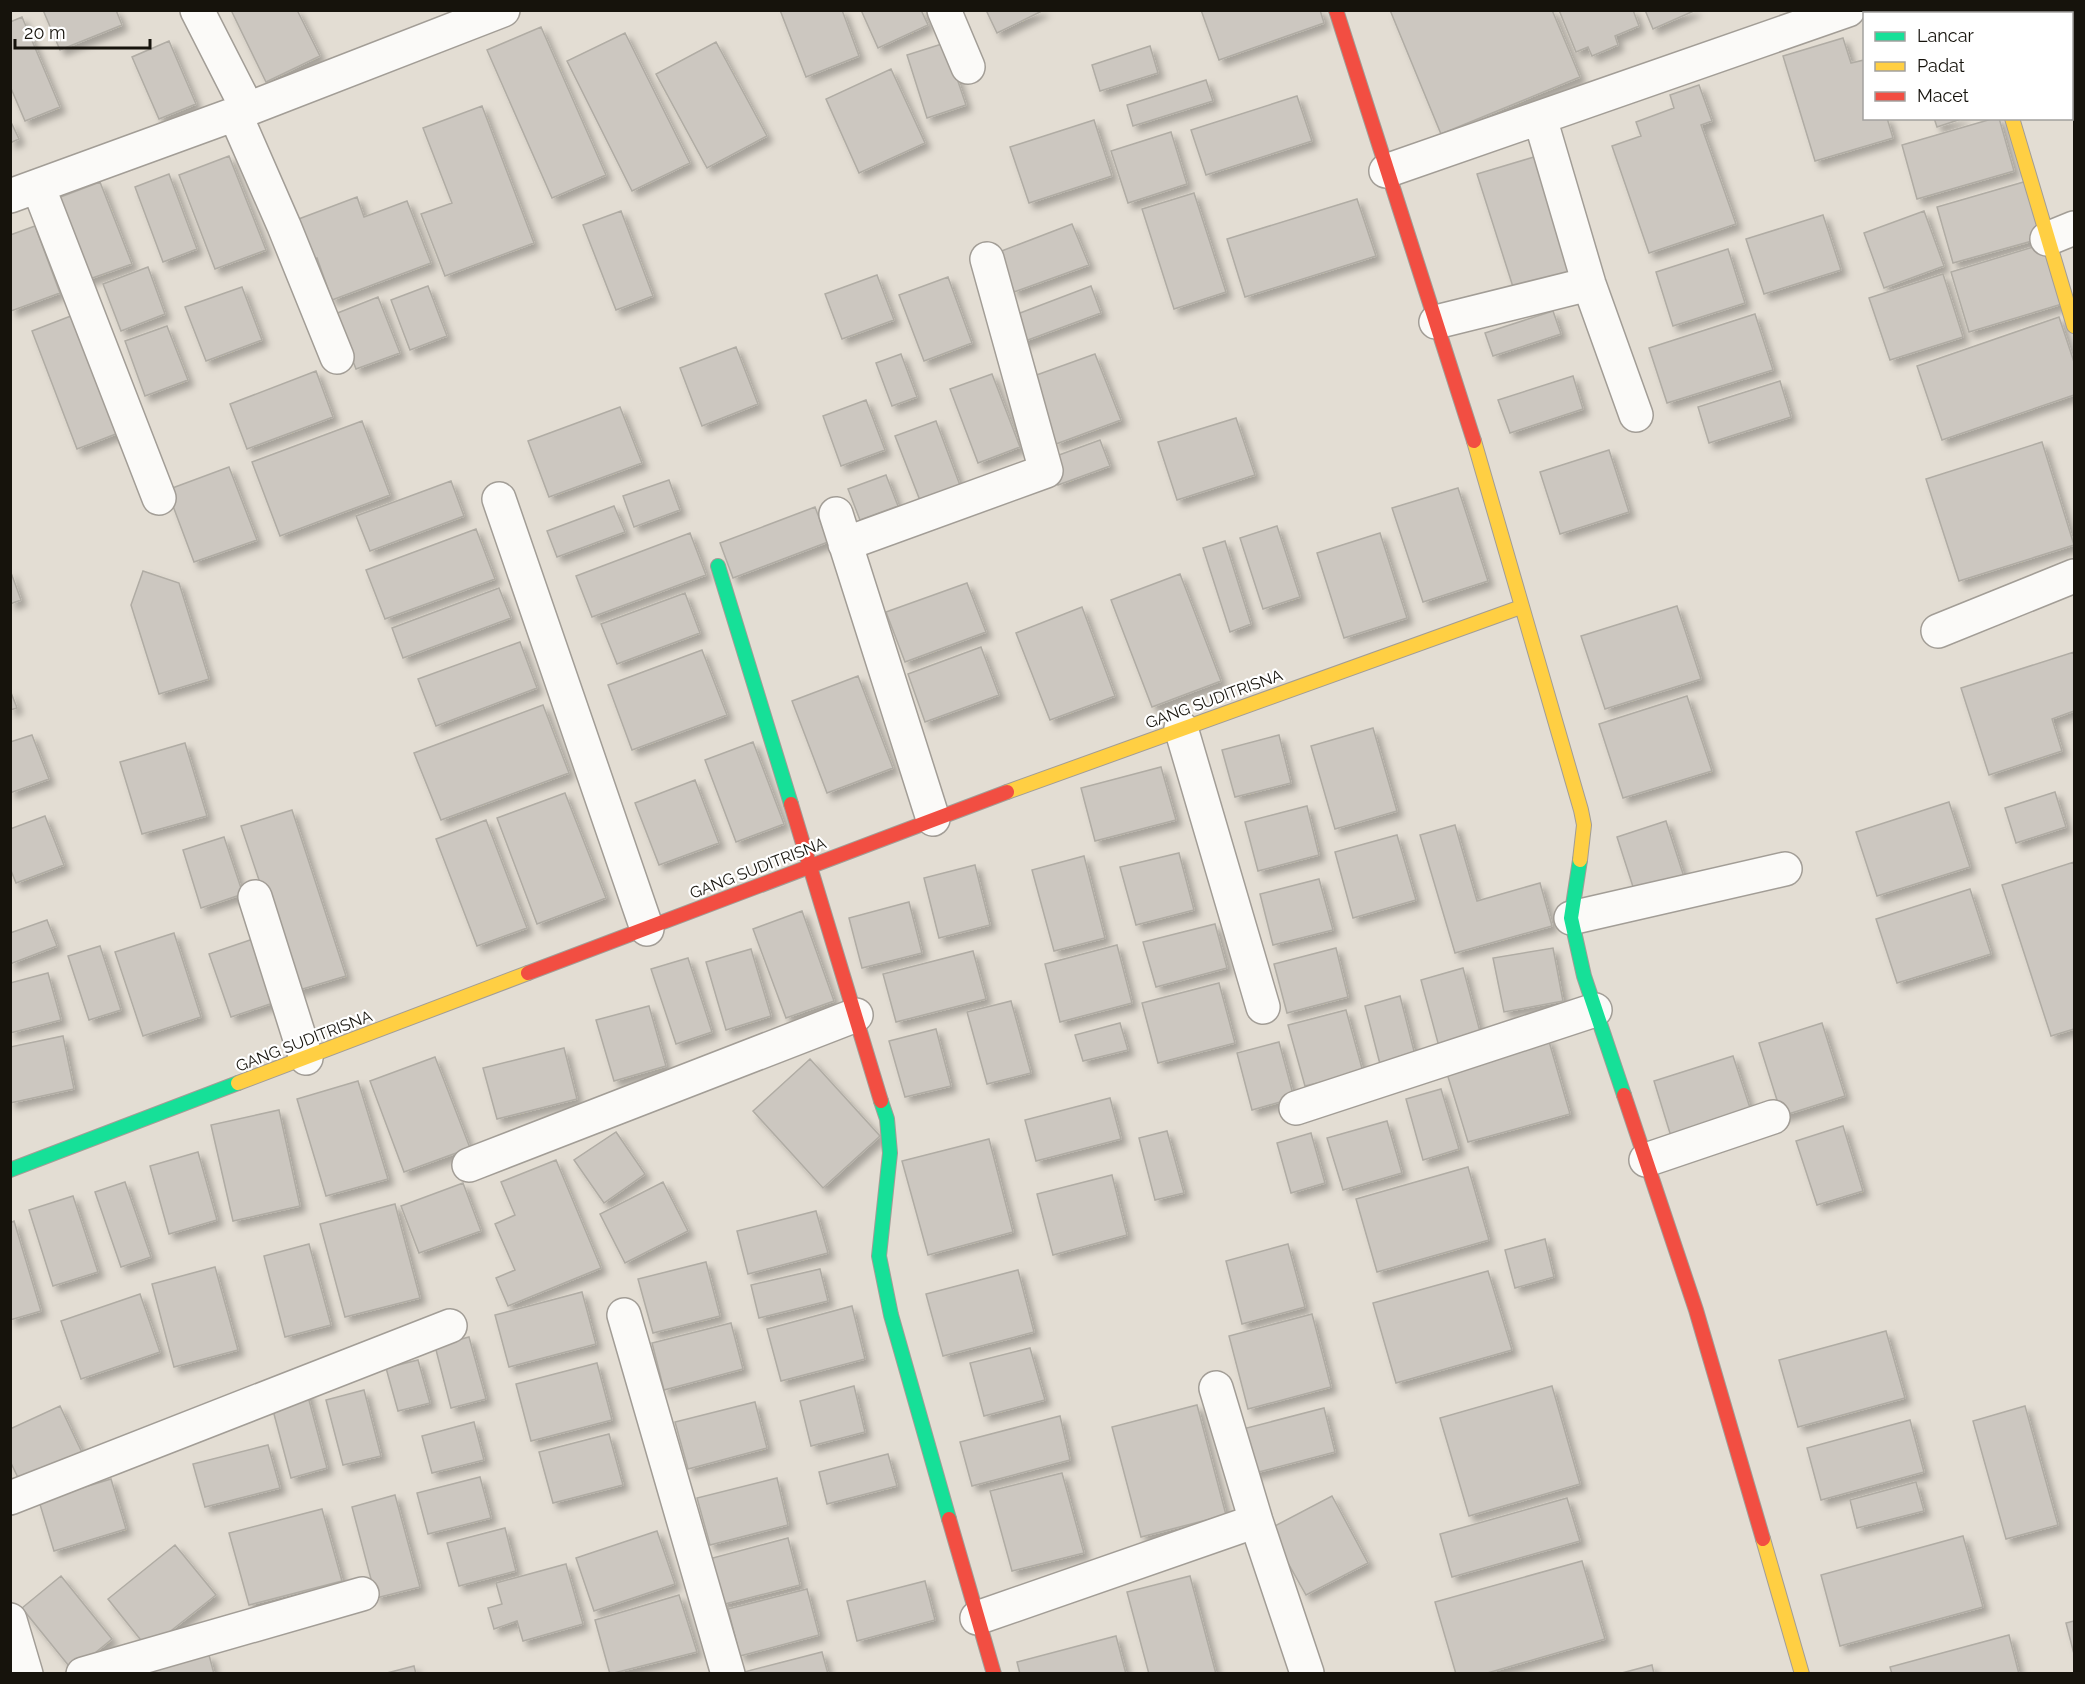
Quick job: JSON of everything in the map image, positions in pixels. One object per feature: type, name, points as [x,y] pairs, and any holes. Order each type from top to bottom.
[{"type":"street","points":[[197,10],[241,111],[337,357]]},
{"type":"street","points":[[159,498],[24,191],[241,111],[503,10]]},
{"type":"street","points":[[944,10],[968,67]]},
{"type":"street","points":[[1336,10],[1467,418],[1584,825],[1571,918],[1584,976],[1696,1310],[1802,1674]]},
{"type":"street","points":[[1386,171],[1848,10]]},
{"type":"street","points":[[1540,118],[1589,284],[1636,415]]},
{"type":"street","points":[[2013,120],[2061,234],[2074,326]]},
{"type":"street","points":[[933,819],[841,529],[1046,471],[987,259]]},
{"type":"street","points":[[1436,322],[1589,284]]},
{"type":"street","points":[[499,500],[647,929]]},
{"type":"street","points":[[718,566],[887,1119],[889,1164],[880,1248],[882,1276],[891,1315],[994,1674]]},
{"type":"street","points":[[1938,631],[2074,576]]},
{"type":"street","name":"GANG SUDITRISNA","points":[[10,1170],[933,819],[1521,606]]},
{"type":"street","points":[[1181,729],[1263,1007]]},
{"type":"street","points":[[1571,918],[1785,869]]},
{"type":"street","points":[[255,897],[306,1058]]},
{"type":"street","points":[[1296,1108],[1595,1010]]},
{"type":"street","points":[[469,1165],[856,1015]]},
{"type":"street","points":[[1646,1160],[1773,1117]]},
{"type":"street","points":[[624,1315],[728,1674]]},
{"type":"street","points":[[10,1498],[450,1326]]},
{"type":"street","points":[[1216,1388],[1256,1521],[1307,1673]]},
{"type":"street","points":[[977,1618],[1256,1521]]},
{"type":"street","points":[[83,1674],[362,1594]]},
{"type":"street","points":[[10,1620],[26,1674]]},
{"type":"building","points":[[43,10],[116,10],[122,25],[60,50]]},
{"type":"building","points":[[231,10],[297,10],[320,56],[266,82]]},
{"type":"building","points":[[780,10],[842,10],[859,56],[806,77]]},
{"type":"building","points":[[861,10],[921,10],[928,25],[878,48]]},
{"type":"building","points":[[986,10],[1044,10],[997,33]]},
{"type":"building","points":[[1201,10],[1320,10],[1324,23],[1219,60]]},
{"type":"building","points":[[1390,10],[1552,10],[1580,77],[1441,134]]},
{"type":"building","points":[[1559,10],[1633,10],[1639,26],[1615,36],[1618,45],[1592,56],[1588,47],[1576,52]]},
{"type":"building","points":[[1645,10],[1696,10],[1653,29]]},
{"type":"building","points":[[1954,10],[1954,12],[1921,12]]},
{"type":"building","points":[[22,17],[60,107],[25,121],[10,86],[10,22]]},
{"type":"building","points":[[541,27],[606,175],[552,198],[487,50]]},
{"type":"building","points":[[625,33],[690,163],[632,191],[567,61]]},
{"type":"building","points":[[1843,38],[1851,63],[1863,60],[1863,120],[1888,120],[1893,138],[1815,161],[1783,56]]},
{"type":"building","points":[[169,41],[196,104],[159,119],[132,57]]},
{"type":"building","points":[[716,42],[767,136],[707,168],[656,74]]},
{"type":"building","points":[[945,43],[966,105],[927,118],[907,55]]},
{"type":"building","points":[[1150,46],[1158,73],[1100,91],[1092,65]]},
{"type":"building","points":[[891,69],[925,143],[859,173],[826,99]]},
{"type":"building","points":[[1206,80],[1213,101],[1133,126],[1127,105]]},
{"type":"building","points":[[1699,85],[1712,121],[1701,125],[1736,224],[1649,253],[1612,146],[1641,136],[1636,122],[1674,108],[1670,95]]},
{"type":"building","points":[[1297,96],[1312,141],[1206,175],[1191,130]]},
{"type":"building","points":[[482,106],[534,243],[445,276],[421,214],[452,203],[423,128]]},
{"type":"building","points":[[10,120],[19,139],[10,143]]},
{"type":"building","points":[[1094,120],[1112,176],[1029,203],[1010,147]]},
{"type":"building","points":[[1935,120],[1958,120],[1937,127]]},
{"type":"building","points":[[1988,120],[2000,120],[2014,171],[1917,199],[1902,145]]},
{"type":"building","points":[[1171,132],[1187,184],[1128,203],[1111,151]]},
{"type":"building","points":[[229,156],[266,250],[215,269],[179,175]]},
{"type":"building","points":[[1534,157],[1572,271],[1514,290],[1477,174]]},
{"type":"building","points":[[169,174],[197,249],[163,262],[135,187]]},
{"type":"building","points":[[2027,181],[2043,238],[1953,263],[1937,207]]},
{"type":"building","points":[[100,182],[132,264],[81,282],[50,201]]},
{"type":"building","points":[[1194,193],[1226,292],[1174,309],[1142,209]]},
{"type":"building","points":[[357,197],[364,217],[407,201],[431,263],[332,300],[317,258],[303,263],[288,223]]},
{"type":"building","points":[[1357,199],[1376,256],[1245,297],[1227,239]]},
{"type":"building","points":[[621,211],[653,296],[616,310],[583,225]]},
{"type":"building","points":[[1924,211],[1944,266],[1884,288],[1864,233]]},
{"type":"building","points":[[1823,215],[1841,270],[1764,294],[1746,239]]},
{"type":"building","points":[[1072,224],[1089,265],[1014,292],[999,252]]},
{"type":"building","points":[[35,226],[60,293],[11,311],[10,235]]},
{"type":"building","points":[[2043,244],[2062,304],[1969,332],[1951,272]]},
{"type":"building","points":[[1728,249],[1745,303],[1673,326],[1656,272]]},
{"type":"building","points":[[148,267],[165,314],[121,331],[103,284]]},
{"type":"building","points":[[1943,274],[1963,337],[1890,360],[1869,298]]},
{"type":"building","points":[[877,275],[894,320],[842,339],[825,294]]},
{"type":"building","points":[[948,277],[972,343],[924,361],[899,295]]},
{"type":"building","points":[[428,286],[447,336],[410,350],[391,300]]},
{"type":"building","points":[[1091,286],[1101,313],[1017,344],[1007,318]]},
{"type":"building","points":[[242,287],[262,340],[206,361],[185,307]]},
{"type":"building","points":[[378,297],[400,353],[356,369],[335,314]]},
{"type":"building","points":[[1553,311],[1561,334],[1493,356],[1485,333]]},
{"type":"building","points":[[76,314],[121,432],[77,449],[32,331]]},
{"type":"building","points":[[1755,314],[1773,370],[1667,403],[1649,348]]},
{"type":"building","points":[[2059,317],[2074,362],[2074,395],[1942,440],[1917,366]]},
{"type":"building","points":[[167,326],[188,380],[145,396],[125,341]]},
{"type":"building","points":[[736,347],[758,404],[702,426],[680,368]]},
{"type":"building","points":[[901,354],[917,397],[892,406],[876,363]]},
{"type":"building","points":[[1095,354],[1121,420],[1056,444],[1031,377]]},
{"type":"building","points":[[316,371],[333,417],[247,449],[230,404]]},
{"type":"building","points":[[992,374],[1020,447],[978,463],[950,389]]},
{"type":"building","points":[[1573,376],[1583,409],[1510,433],[1498,400]]},
{"type":"building","points":[[1780,381],[1791,417],[1709,443],[1698,407]]},
{"type":"building","points":[[866,400],[885,450],[841,466],[823,416]]},
{"type":"building","points":[[620,407],[642,463],[549,497],[528,441]]},
{"type":"building","points":[[1236,418],[1255,475],[1177,500],[1158,442]]},
{"type":"building","points":[[362,421],[390,495],[280,536],[252,462]]},
{"type":"building","points":[[936,421],[961,488],[921,503],[895,436]]},
{"type":"building","points":[[1100,440],[1110,466],[1058,485],[1048,459]]},
{"type":"building","points":[[2042,442],[2074,545],[1959,581],[1926,479]]},
{"type":"building","points":[[1609,450],[1629,512],[1560,534],[1540,472]]},
{"type":"building","points":[[229,467],[257,540],[194,562],[167,490]]},
{"type":"building","points":[[886,475],[898,506],[860,520],[848,489]]},
{"type":"building","points":[[669,480],[680,510],[634,527],[623,496]]},
{"type":"building","points":[[451,481],[464,516],[370,551],[356,516]]},
{"type":"building","points":[[1458,488],[1488,581],[1423,602],[1392,508]]},
{"type":"building","points":[[614,506],[625,532],[557,557],[547,531]]},
{"type":"building","points":[[815,507],[828,542],[733,578],[720,543]]},
{"type":"building","points":[[1277,526],[1300,597],[1263,609],[1240,538]]},
{"type":"building","points":[[476,529],[495,579],[385,619],[366,570]]},
{"type":"building","points":[[690,533],[706,575],[592,617],[576,576]]},
{"type":"building","points":[[1380,533],[1407,618],[1344,638],[1317,553]]},
{"type":"building","points":[[1225,541],[1251,624],[1230,632],[1203,548]]},
{"type":"building","points":[[10,570],[21,600],[10,604]]},
{"type":"building","points":[[143,571],[179,583],[209,679],[159,694],[131,605]]},
{"type":"building","points":[[1180,574],[1221,681],[1152,707],[1111,600]]},
{"type":"building","points":[[967,583],[986,632],[905,662],[886,612]]},
{"type":"building","points":[[499,588],[511,618],[403,658],[392,628]]},
{"type":"building","points":[[685,593],[700,633],[617,664],[601,624]]},
{"type":"building","points":[[1677,606],[1701,679],[1605,709],[1581,636]]},
{"type":"building","points":[[1082,607],[1115,696],[1050,720],[1016,633]]},
{"type":"building","points":[[520,642],[537,688],[436,726],[418,679]]},
{"type":"building","points":[[981,647],[999,695],[925,722],[908,674]]},
{"type":"building","points":[[702,650],[727,715],[632,750],[608,685]]},
{"type":"building","points":[[2074,652],[2074,711],[2052,719],[2062,751],[1989,775],[1961,688]]},
{"type":"building","points":[[858,676],[893,768],[827,793],[792,701]]},
{"type":"building","points":[[10,690],[17,708],[10,710]]},
{"type":"building","points":[[1687,696],[1712,771],[1623,798],[1599,724]]},
{"type":"building","points":[[543,705],[569,773],[441,820],[414,753]]},
{"type":"building","points":[[1373,728],[1397,811],[1335,829],[1311,746]]},
{"type":"building","points":[[32,735],[49,779],[10,793],[10,742]]},
{"type":"building","points":[[1279,735],[1291,783],[1235,797],[1222,750]]},
{"type":"building","points":[[753,742],[784,824],[736,842],[705,760]]},
{"type":"building","points":[[185,743],[207,816],[142,834],[120,762]]},
{"type":"building","points":[[1161,767],[1176,820],[1095,841],[1081,788]]},
{"type":"building","points":[[695,780],[719,843],[659,865],[635,803]]},
{"type":"building","points":[[2055,792],[2066,827],[2016,843],[2005,808]]},
{"type":"building","points":[[565,793],[606,898],[537,924],[497,818]]},
{"type":"building","points":[[1949,802],[1970,867],[1877,896],[1856,832]]},
{"type":"building","points":[[1307,806],[1319,855],[1258,871],[1245,822]]},
{"type":"building","points":[[292,810],[346,976],[296,991],[241,826]]},
{"type":"building","points":[[45,816],[64,865],[16,883],[10,868],[10,829]]},
{"type":"building","points":[[486,820],[527,928],[477,946],[436,839]]},
{"type":"building","points":[[1666,821],[1684,877],[1635,893],[1617,837]]},
{"type":"building","points":[[1455,825],[1477,901],[1540,883],[1552,926],[1455,953],[1420,835]]},
{"type":"building","points":[[1397,835],[1416,900],[1353,918],[1335,852]]},
{"type":"building","points":[[224,837],[243,894],[201,908],[183,850]]},
{"type":"building","points":[[1179,853],[1194,910],[1136,925],[1120,867]]},
{"type":"building","points":[[1084,856],[1105,938],[1054,951],[1032,870]]},
{"type":"building","points":[[2074,862],[2074,1029],[2051,1036],[2002,885]]},
{"type":"building","points":[[975,865],[990,925],[939,938],[924,878]]},
{"type":"building","points":[[1319,879],[1333,930],[1273,945],[1260,894]]},
{"type":"building","points":[[1970,889],[1991,954],[1897,983],[1876,919]]},
{"type":"building","points":[[909,902],[922,953],[862,968],[849,918]]},
{"type":"building","points":[[802,911],[834,1001],[786,1018],[753,929]]},
{"type":"building","points":[[47,920],[57,946],[10,964],[10,933]]},
{"type":"building","points":[[1215,924],[1227,968],[1156,987],[1143,942]]},
{"type":"building","points":[[174,933],[201,1017],[143,1036],[115,952]]},
{"type":"building","points":[[259,937],[282,1000],[231,1017],[209,954]]},
{"type":"building","points":[[1117,945],[1132,1003],[1060,1022],[1045,964]]},
{"type":"building","points":[[100,946],[121,1010],[89,1020],[68,956]]},
{"type":"building","points":[[1336,948],[1348,997],[1287,1013],[1274,964]]},
{"type":"building","points":[[1553,948],[1563,1001],[1504,1012],[1493,958]]},
{"type":"building","points":[[751,949],[771,1016],[726,1030],[706,962]]},
{"type":"building","points":[[973,951],[986,999],[896,1022],[883,974]]},
{"type":"building","points":[[688,958],[712,1032],[676,1044],[651,969]]},
{"type":"building","points":[[1463,968],[1483,1043],[1441,1054],[1421,980]]},
{"type":"building","points":[[48,973],[61,1020],[10,1033],[10,983]]},
{"type":"building","points":[[1219,983],[1235,1043],[1158,1063],[1142,1003]]},
{"type":"building","points":[[1400,996],[1415,1055],[1380,1064],[1365,1006]]},
{"type":"building","points":[[1011,1001],[1031,1073],[987,1084],[967,1012]]},
{"type":"building","points":[[649,1006],[666,1066],[614,1081],[596,1020]]},
{"type":"building","points":[[1346,1010],[1363,1072],[1305,1086],[1288,1025]]},
{"type":"building","points":[[1120,1023],[1128,1050],[1083,1061],[1075,1035]]},
{"type":"building","points":[[1822,1023],[1845,1096],[1782,1116],[1759,1043]]},
{"type":"building","points":[[936,1029],[951,1086],[905,1097],[889,1041]]},
{"type":"building","points":[[63,1036],[74,1089],[10,1103],[10,1047]]},
{"type":"building","points":[[1548,1038],[1570,1114],[1468,1142],[1445,1067]]},
{"type":"building","points":[[1279,1042],[1294,1098],[1252,1110],[1237,1053]]},
{"type":"building","points":[[564,1048],[577,1099],[497,1119],[483,1068]]},
{"type":"building","points":[[1733,1056],[1753,1117],[1673,1143],[1654,1081]]},
{"type":"building","points":[[435,1057],[470,1148],[404,1172],[370,1081]]},
{"type":"building","points":[[810,1059],[880,1136],[823,1188],[753,1111]]},
{"type":"building","points":[[358,1081],[388,1179],[326,1196],[297,1099]]},
{"type":"building","points":[[1441,1089],[1459,1149],[1423,1160],[1406,1099]]},
{"type":"building","points":[[1110,1098],[1121,1139],[1036,1161],[1025,1120]]},
{"type":"building","points":[[279,1110],[300,1206],[233,1221],[211,1125]]},
{"type":"building","points":[[1387,1121],[1402,1173],[1343,1190],[1327,1138]]},
{"type":"building","points":[[1843,1126],[1863,1191],[1817,1205],[1796,1141]]},
{"type":"building","points":[[1167,1131],[1184,1193],[1155,1200],[1139,1138]]},
{"type":"building","points":[[616,1132],[645,1174],[604,1203],[574,1160]]},
{"type":"building","points":[[1311,1133],[1325,1183],[1291,1193],[1277,1143]]},
{"type":"building","points":[[989,1139],[1013,1232],[928,1255],[902,1161]]},
{"type":"building","points":[[198,1152],[217,1220],[169,1234],[150,1166]]},
{"type":"building","points":[[556,1160],[601,1268],[508,1306],[496,1278],[515,1270],[495,1224],[515,1215],[501,1182]]},
{"type":"building","points":[[1468,1167],[1489,1240],[1377,1272],[1356,1199]]},
{"type":"building","points":[[1112,1175],[1127,1235],[1053,1255],[1037,1194]]},
{"type":"building","points":[[125,1182],[151,1257],[121,1267],[95,1192]]},
{"type":"building","points":[[663,1182],[688,1231],[625,1263],[600,1214]]},
{"type":"building","points":[[463,1183],[481,1231],[419,1253],[401,1206]]},
{"type":"building","points":[[73,1196],[98,1272],[53,1286],[29,1210]]},
{"type":"building","points":[[395,1204],[420,1298],[345,1317],[320,1224]]},
{"type":"building","points":[[816,1211],[828,1253],[748,1274],[737,1231]]},
{"type":"building","points":[[14,1221],[41,1311],[10,1320],[10,1223]]},
{"type":"building","points":[[1545,1239],[1554,1277],[1515,1288],[1505,1250]]},
{"type":"building","points":[[309,1244],[331,1325],[285,1337],[264,1256]]},
{"type":"building","points":[[1288,1244],[1305,1307],[1242,1324],[1226,1261]]},
{"type":"building","points":[[706,1262],[720,1316],[653,1333],[638,1279]]},
{"type":"building","points":[[215,1267],[238,1350],[174,1367],[152,1284]]},
{"type":"building","points":[[820,1269],[828,1301],[759,1318],[751,1285]]},
{"type":"building","points":[[1018,1270],[1034,1332],[943,1356],[926,1294]]},
{"type":"building","points":[[1488,1271],[1512,1350],[1396,1383],[1373,1303]]},
{"type":"building","points":[[582,1292],[596,1344],[509,1367],[495,1315]]},
{"type":"building","points":[[140,1294],[160,1352],[81,1379],[61,1321]]},
{"type":"building","points":[[852,1306],[865,1359],[781,1381],[767,1329]]},
{"type":"building","points":[[1312,1314],[1331,1387],[1248,1409],[1229,1336]]},
{"type":"building","points":[[731,1323],[743,1369],[664,1390],[652,1343]]},
{"type":"building","points":[[1886,1331],[1905,1398],[1798,1427],[1779,1360]]},
{"type":"building","points":[[469,1337],[486,1399],[451,1408],[435,1346]]},
{"type":"building","points":[[1030,1348],[1045,1400],[984,1416],[970,1363]]},
{"type":"building","points":[[418,1360],[430,1403],[398,1411],[386,1368]]},
{"type":"building","points":[[597,1363],[612,1420],[531,1441],[516,1384]]},
{"type":"building","points":[[854,1386],[865,1432],[811,1446],[800,1401]]},
{"type":"building","points":[[1552,1386],[1580,1484],[1469,1516],[1440,1418]]},
{"type":"building","points":[[306,1389],[327,1468],[291,1478],[270,1399]]},
{"type":"building","points":[[364,1390],[381,1456],[343,1465],[326,1400]]},
{"type":"building","points":[[755,1402],[767,1448],[688,1469],[675,1422]]},
{"type":"building","points":[[1197,1405],[1226,1515],[1141,1537],[1112,1427]]},
{"type":"building","points":[[60,1406],[85,1459],[23,1488],[10,1461],[10,1429]]},
{"type":"building","points":[[2025,1406],[2058,1525],[2006,1539],[1973,1421]]},
{"type":"building","points":[[1324,1408],[1335,1452],[1251,1474],[1239,1430]]},
{"type":"building","points":[[1060,1416],[1070,1460],[972,1486],[960,1442]]},
{"type":"building","points":[[1910,1420],[1924,1472],[1821,1500],[1807,1448]]},
{"type":"building","points":[[474,1422],[484,1460],[432,1473],[422,1436]]},
{"type":"building","points":[[609,1434],[623,1485],[553,1503],[539,1452]]},
{"type":"building","points":[[268,1445],[280,1488],[205,1507],[193,1464]]},
{"type":"building","points":[[888,1454],[897,1486],[827,1504],[819,1472]]},
{"type":"building","points":[[1062,1473],[1084,1553],[1012,1571],[990,1491]]},
{"type":"building","points":[[480,1477],[491,1518],[428,1534],[417,1493]]},
{"type":"building","points":[[777,1478],[788,1525],[710,1545],[697,1498]]},
{"type":"building","points":[[111,1479],[126,1529],[54,1551],[39,1501]]},
{"type":"building","points":[[1916,1482],[1924,1511],[1857,1528],[1850,1500]]},
{"type":"building","points":[[395,1495],[420,1587],[376,1598],[352,1507]]},
{"type":"building","points":[[1332,1496],[1368,1563],[1306,1595],[1269,1529]]},
{"type":"building","points":[[1567,1498],[1580,1541],[1452,1577],[1440,1534]]},
{"type":"building","points":[[322,1509],[342,1581],[249,1605],[229,1533]]},
{"type":"building","points":[[505,1528],[516,1571],[459,1586],[447,1543]]},
{"type":"building","points":[[657,1531],[675,1584],[594,1611],[576,1558]]},
{"type":"building","points":[[1963,1536],[1983,1607],[1840,1646],[1821,1575]]},
{"type":"building","points":[[788,1538],[800,1585],[721,1605],[709,1559]]},
{"type":"building","points":[[175,1545],[216,1595],[148,1649],[108,1599]]},
{"type":"building","points":[[1582,1561],[1605,1639],[1484,1674],[1456,1674],[1435,1602]]},
{"type":"building","points":[[566,1564],[583,1624],[523,1641],[517,1621],[494,1629],[488,1608],[502,1604],[496,1583]]},
{"type":"building","points":[[61,1576],[112,1639],[73,1671],[22,1608]]},
{"type":"building","points":[[1190,1576],[1216,1674],[1149,1674],[1127,1592]]},
{"type":"building","points":[[925,1581],[935,1620],[857,1641],[847,1601]]},
{"type":"building","points":[[807,1589],[819,1635],[740,1656],[728,1609]]},
{"type":"building","points":[[679,1595],[697,1652],[610,1674],[595,1620]]},
{"type":"building","points":[[2074,1621],[2074,1654],[2066,1623]]},
{"type":"building","points":[[2009,1635],[2019,1674],[1892,1674],[1890,1667]]},
{"type":"building","points":[[1116,1636],[1126,1674],[1020,1674],[1017,1662]]},
{"type":"building","points":[[822,1652],[828,1674],[744,1674],[744,1672]]},
{"type":"building","points":[[209,1655],[214,1674],[136,1674]]},
{"type":"building","points":[[1652,1665],[1654,1674],[1618,1674]]},
{"type":"building","points":[[414,1666],[416,1674],[383,1674]]},
{"type":"traffic: fast","points":[[718,566],[791,804]]},
{"type":"traffic: fast","points":[[1580,860],[1571,918],[1584,976],[1624,1095]]},
{"type":"traffic: fast","points":[[10,1170],[238,1083]]},
{"type":"traffic: fast","points":[[881,1101],[887,1119],[890,1153],[879,1256],[891,1315],[949,1519]]},
{"type":"traffic: slow","points":[[2013,120],[2074,326]]},
{"type":"traffic: slow","points":[[1474,441],[1581,810],[1584,825],[1580,860]]},
{"type":"traffic: slow","points":[[1007,792],[1521,607]]},
{"type":"traffic: slow","points":[[238,1083],[528,973]]},
{"type":"traffic: slow","points":[[1763,1539],[1802,1674]]},
{"type":"traffic: jam","points":[[1336,10],[1474,441]]},
{"type":"traffic: jam","points":[[528,973],[1007,792]]},
{"type":"traffic: jam","points":[[791,804],[881,1101]]},
{"type":"traffic: jam","points":[[1624,1095],[1696,1310],[1763,1539]]},
{"type":"traffic: jam","points":[[949,1519],[994,1674]]}]
